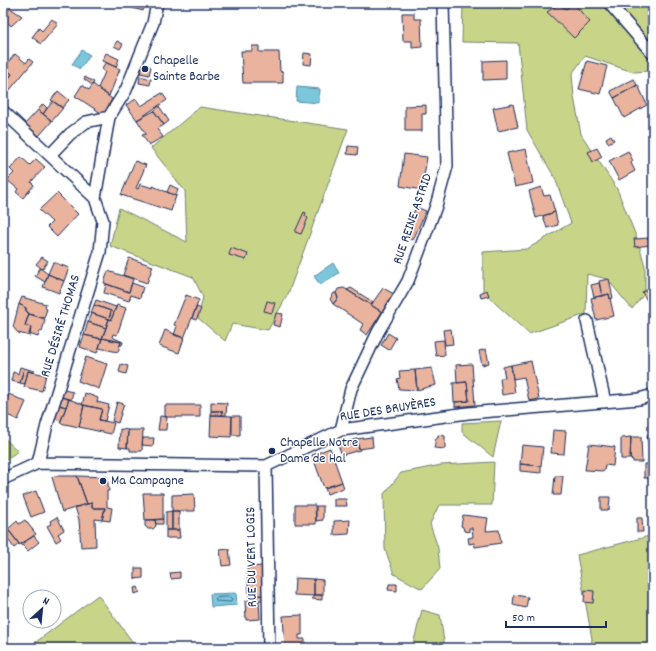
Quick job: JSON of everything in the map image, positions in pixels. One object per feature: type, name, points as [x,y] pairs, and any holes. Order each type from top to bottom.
[{"type":"street","name":"RUE DÉSIRÉ THOMAS","points":[[95,198],[109,117],[126,90],[153,23],[157,3]]},
{"type":"street","name":"RUE REINE ASTRID","points":[[341,430],[351,390],[378,332],[408,281],[436,206],[447,166],[443,3]]},
{"type":"street","points":[[609,3],[653,54]]},
{"type":"street","name":"RUE DÉSIRÉ THOMAS","points":[[3,111],[95,198],[103,221],[100,252],[47,425],[38,463]]},
{"type":"street","points":[[50,155],[70,134],[86,122],[109,117]]},
{"type":"street","points":[[587,321],[605,402]]},
{"type":"street","name":"RUE DES BRUYÈRES","points":[[38,463],[266,466],[341,430],[468,413],[639,399],[653,395]]},
{"type":"street","points":[[3,479],[38,463]]},
{"type":"street","name":"RUE DU VERT LOGIS","points":[[266,466],[269,648]]},
{"type":"green space","points":[[463,3],[653,3],[653,71],[633,72],[585,56],[572,74],[574,97],[581,134],[617,189],[638,241],[645,266],[645,293],[632,309],[607,279],[587,274],[586,314],[529,334],[483,292],[483,252],[527,249],[571,223],[555,178],[527,130],[518,43],[462,42]]},
{"type":"green space","points":[[200,107],[348,129],[288,294],[268,330],[232,324],[225,341],[198,318],[203,297],[193,277],[110,246],[119,208],[187,242],[185,191],[151,148]]},
{"type":"green space","points":[[501,421],[493,457],[462,432],[462,423]]},
{"type":"green space","points":[[3,437],[18,451],[3,462]]},
{"type":"green space","points":[[494,462],[492,505],[439,505],[430,524],[438,548],[440,569],[422,589],[394,574],[385,549],[384,494],[401,473],[441,465]]},
{"type":"green space","points":[[653,535],[653,648],[591,648],[592,639],[577,555]]},
{"type":"green space","points":[[98,595],[137,648],[28,648],[53,629],[62,629],[62,622]]},
{"type":"green space","points":[[422,610],[440,615],[445,648],[412,648]]},
{"type":"water","points":[[82,50],[90,55],[80,69],[72,64]]},
{"type":"water","points":[[297,87],[320,89],[319,103],[296,101]]},
{"type":"water","points":[[333,263],[339,273],[320,285],[314,276]]},
{"type":"water","points":[[236,593],[237,605],[211,607],[210,594]]},
{"type":"building","points":[[125,3],[145,3],[143,11],[125,6]]},
{"type":"building","points":[[573,3],[590,22],[574,38],[547,12],[559,4],[566,9]]},
{"type":"building","points":[[10,8],[22,16],[11,26],[3,18],[3,15]]},
{"type":"building","points":[[402,13],[414,13],[414,19],[421,19],[422,47],[412,48],[412,41],[403,41]]},
{"type":"building","points":[[52,19],[58,24],[41,44],[32,37],[39,28],[42,31]]},
{"type":"building","points":[[117,41],[123,44],[120,49],[114,46]]},
{"type":"building","points":[[252,46],[259,46],[259,52],[279,52],[280,71],[283,72],[283,83],[243,83],[241,51],[252,51]]},
{"type":"building","points":[[106,53],[119,59],[116,67],[102,61]]},
{"type":"building","points":[[304,53],[312,54],[311,65],[303,64]]},
{"type":"building","points":[[15,54],[26,63],[29,59],[33,62],[9,91],[3,85],[12,74],[4,67]]},
{"type":"building","points":[[506,60],[506,79],[483,80],[483,61]]},
{"type":"building","points":[[587,61],[607,66],[600,94],[579,89]]},
{"type":"building","points":[[105,62],[120,69],[109,96],[98,88],[105,72],[102,70]]},
{"type":"building","points":[[143,65],[151,67],[149,75],[140,73]]},
{"type":"building","points":[[3,67],[12,74],[7,81],[3,78]]},
{"type":"building","points":[[140,76],[151,79],[150,85],[139,83]]},
{"type":"building","points":[[85,77],[94,82],[92,85],[84,79]]},
{"type":"building","points":[[634,79],[637,85],[614,98],[610,91]]},
{"type":"building","points":[[93,84],[112,99],[104,115],[75,96],[82,85],[89,90]]},
{"type":"building","points":[[638,85],[647,105],[624,118],[614,98]]},
{"type":"building","points":[[58,91],[69,100],[62,108],[51,100]]},
{"type":"building","points":[[162,93],[167,100],[137,120],[126,105],[136,99],[141,106]]},
{"type":"building","points":[[53,101],[63,108],[52,121],[43,114]]},
{"type":"building","points":[[43,104],[47,108],[43,114],[38,110]]},
{"type":"building","points":[[513,104],[518,127],[498,131],[493,108]]},
{"type":"building","points":[[426,105],[426,114],[422,114],[422,131],[405,131],[405,106]]},
{"type":"building","points":[[159,106],[169,121],[164,125],[154,111]]},
{"type":"building","points":[[38,110],[52,121],[39,136],[25,124]]},
{"type":"building","points":[[154,111],[164,125],[157,129],[163,137],[149,145],[142,135],[146,134],[137,120]]},
{"type":"building","points":[[611,135],[614,140],[608,143],[606,138]]},
{"type":"building","points":[[4,138],[8,142],[4,147],[3,140]]},
{"type":"building","points":[[348,146],[358,147],[357,155],[347,154]]},
{"type":"building","points":[[597,148],[602,157],[593,162],[588,152]]},
{"type":"building","points":[[526,149],[533,183],[515,187],[507,153]]},
{"type":"building","points":[[628,151],[633,161],[631,163],[635,171],[619,180],[609,161]]},
{"type":"building","points":[[404,154],[427,157],[422,190],[400,186]]},
{"type":"building","points":[[21,157],[30,165],[36,159],[45,167],[31,182],[34,185],[23,198],[16,192],[18,189],[7,180],[14,173],[10,169]]},
{"type":"building","points":[[135,161],[146,165],[136,188],[138,189],[140,184],[153,188],[153,186],[176,196],[171,211],[121,195]]},
{"type":"building","points":[[170,185],[178,189],[176,196],[167,192]]},
{"type":"building","points":[[541,187],[544,196],[550,195],[555,212],[536,218],[529,191]]},
{"type":"building","points":[[57,193],[78,214],[57,237],[47,227],[52,222],[39,210]]},
{"type":"building","points":[[416,207],[426,211],[413,240],[407,238],[413,222],[410,221]]},
{"type":"building","points":[[304,212],[306,213],[305,216],[308,218],[301,234],[295,232]]},
{"type":"building","points":[[555,212],[558,225],[547,228],[543,216]]},
{"type":"building","points":[[649,238],[650,245],[635,247],[634,239]]},
{"type":"building","points":[[231,248],[248,254],[246,260],[229,255]]},
{"type":"building","points":[[42,257],[48,261],[42,269],[36,264]]},
{"type":"building","points":[[129,258],[153,266],[147,283],[123,275]]},
{"type":"building","points":[[53,262],[69,268],[64,281],[48,274]]},
{"type":"building","points":[[40,268],[48,274],[45,282],[35,276]]},
{"type":"building","points":[[108,271],[133,279],[129,292],[104,283]]},
{"type":"building","points":[[48,274],[64,281],[59,293],[43,287]]},
{"type":"building","points":[[609,279],[613,298],[610,299],[609,294],[602,296],[599,281]]},
{"type":"building","points":[[132,283],[143,287],[140,298],[131,295],[129,301],[104,293],[106,284],[129,292]]},
{"type":"building","points":[[599,283],[602,296],[594,297],[591,285]]},
{"type":"building","points":[[653,287],[653,299],[648,302],[642,292]]},
{"type":"building","points":[[344,288],[382,312],[367,335],[360,330],[363,324],[333,304],[338,298],[336,293],[338,289]]},
{"type":"building","points":[[351,288],[373,302],[371,305],[347,290]]},
{"type":"building","points":[[383,288],[394,294],[382,312],[371,305]]},
{"type":"building","points":[[487,290],[489,296],[481,298],[480,293]]},
{"type":"building","points":[[334,293],[336,293],[338,298],[333,304],[330,299]]},
{"type":"building","points":[[609,294],[614,316],[596,320],[591,298]]},
{"type":"building","points":[[186,295],[199,300],[184,338],[174,335],[177,326],[174,325]]},
{"type":"building","points":[[22,297],[46,304],[45,308],[47,309],[44,318],[29,314],[26,311],[26,308],[19,304]]},
{"type":"building","points":[[96,300],[116,307],[111,320],[109,319],[111,311],[94,305]]},
{"type":"building","points":[[267,301],[275,303],[272,313],[264,311]]},
{"type":"building","points":[[19,304],[26,308],[26,311],[29,313],[25,325],[31,327],[30,336],[18,333],[13,327]]},
{"type":"building","points":[[94,305],[111,311],[109,319],[91,313]]},
{"type":"building","points":[[117,305],[126,308],[117,335],[113,334],[112,337],[123,342],[122,345],[120,345],[121,342],[102,338],[109,319],[111,320]]},
{"type":"building","points":[[197,307],[201,309],[196,320],[192,318]]},
{"type":"building","points":[[91,313],[109,319],[106,328],[88,322]]},
{"type":"building","points":[[276,313],[283,314],[280,327],[273,325]]},
{"type":"building","points":[[29,314],[45,319],[42,332],[40,331],[38,337],[29,334],[31,327],[25,326]]},
{"type":"building","points":[[88,322],[106,328],[102,339],[84,335]]},
{"type":"building","points":[[451,329],[453,344],[445,345],[443,330]]},
{"type":"building","points":[[165,330],[184,338],[179,353],[159,346]]},
{"type":"building","points":[[388,333],[396,338],[389,350],[381,345]]},
{"type":"building","points":[[84,335],[102,339],[97,353],[80,347]]},
{"type":"building","points":[[102,338],[121,342],[118,352],[99,348]]},
{"type":"building","points":[[444,340],[445,355],[436,356],[434,341]]},
{"type":"building","points":[[486,349],[489,363],[482,365],[479,351]]},
{"type":"building","points":[[86,357],[107,364],[99,389],[78,381]]},
{"type":"building","points":[[531,361],[539,399],[529,401],[524,377],[513,379],[511,365]]},
{"type":"building","points":[[121,364],[128,366],[126,374],[119,372]]},
{"type":"building","points":[[472,364],[475,405],[455,407],[455,402],[469,401],[467,382],[457,383],[456,365]]},
{"type":"building","points":[[511,365],[515,393],[502,395],[500,378],[505,378],[503,367]]},
{"type":"building","points":[[20,367],[24,368],[20,383],[11,381],[13,372],[18,374]]},
{"type":"building","points":[[24,368],[35,371],[34,373],[28,371],[25,384],[20,383]]},
{"type":"building","points":[[432,368],[436,385],[417,390],[415,370]]},
{"type":"building","points":[[415,370],[417,390],[399,389],[397,379],[400,378],[399,371]]},
{"type":"building","points":[[28,371],[46,375],[42,391],[24,387]]},
{"type":"building","points":[[467,382],[469,401],[454,402],[453,383]]},
{"type":"building","points":[[64,390],[73,392],[71,400],[61,397]]},
{"type":"building","points":[[85,393],[98,398],[97,402],[109,405],[105,421],[99,420],[102,409],[82,405]]},
{"type":"building","points":[[9,394],[26,402],[18,420],[3,413],[3,408]]},
{"type":"building","points":[[61,397],[69,399],[66,407],[59,405]]},
{"type":"building","points":[[69,399],[84,405],[79,427],[60,423]]},
{"type":"building","points":[[117,402],[124,404],[118,423],[112,421]]},
{"type":"building","points":[[211,402],[227,403],[226,415],[222,415],[222,411],[211,411]]},
{"type":"building","points":[[59,405],[66,407],[61,421],[55,419]]},
{"type":"building","points":[[84,405],[102,409],[99,420],[114,423],[111,434],[79,427]]},
{"type":"building","points":[[165,405],[200,405],[200,417],[165,417]]},
{"type":"building","points":[[211,411],[222,411],[222,415],[211,415]]},
{"type":"building","points":[[211,415],[232,416],[231,437],[210,436]]},
{"type":"building","points":[[160,416],[167,417],[166,430],[158,430]]},
{"type":"building","points":[[232,416],[240,416],[240,435],[232,435]]},
{"type":"building","points":[[120,429],[128,430],[127,448],[119,447]]},
{"type":"building","points":[[128,430],[143,430],[142,451],[130,451],[130,448],[127,448]]},
{"type":"building","points":[[553,430],[566,431],[564,454],[551,453]]},
{"type":"building","points":[[653,434],[653,448],[649,449],[647,435]]},
{"type":"building","points":[[438,435],[445,436],[445,449],[434,448]]},
{"type":"building","points":[[372,437],[373,447],[359,449],[356,439]]},
{"type":"building","points":[[631,437],[630,459],[621,459],[621,438]]},
{"type":"building","points":[[631,437],[641,437],[642,462],[633,462],[633,460],[630,459]]},
{"type":"building","points":[[143,438],[154,438],[153,446],[142,445]]},
{"type":"building","points":[[356,439],[360,450],[342,455],[338,445]]},
{"type":"building","points":[[589,444],[615,447],[613,466],[605,465],[604,471],[585,470]]},
{"type":"building","points":[[522,445],[543,447],[541,466],[520,464]]},
{"type":"building","points":[[330,448],[342,482],[324,488],[312,455]]},
{"type":"building","points":[[653,448],[653,463],[652,463],[649,449]]},
{"type":"building","points":[[520,464],[541,466],[541,473],[520,471]]},
{"type":"building","points":[[644,464],[653,464],[653,478],[644,478]]},
{"type":"building","points":[[77,476],[87,504],[62,512],[52,477]]},
{"type":"building","points":[[77,476],[107,477],[109,491],[107,491],[107,507],[112,508],[110,521],[102,520],[105,508],[92,508],[92,503],[87,504]]},
{"type":"building","points":[[555,476],[563,476],[561,495],[553,495]]},
{"type":"building","points":[[342,482],[344,488],[327,494],[325,488]]},
{"type":"building","points":[[36,491],[44,512],[31,517],[23,496]]},
{"type":"building","points":[[143,493],[163,493],[163,519],[145,520]]},
{"type":"building","points":[[194,494],[195,511],[172,511],[172,495]]},
{"type":"building","points":[[601,497],[610,497],[609,510],[601,510]]},
{"type":"building","points":[[334,499],[346,499],[347,506],[334,506]]},
{"type":"building","points":[[92,503],[92,508],[105,508],[102,520],[95,519],[96,546],[81,547],[79,520],[75,507]]},
{"type":"building","points":[[295,505],[315,505],[316,524],[295,524]]},
{"type":"building","points":[[316,506],[323,506],[323,520],[316,521]]},
{"type":"building","points":[[172,511],[179,511],[179,530],[172,530]]},
{"type":"building","points":[[172,511],[172,530],[166,530],[166,512]]},
{"type":"building","points":[[463,515],[488,518],[486,531],[499,530],[501,543],[475,547],[474,543],[469,544],[468,538],[473,537],[472,528],[469,528],[469,532],[464,531],[463,527],[461,526]]},
{"type":"building","points":[[57,517],[64,530],[58,534],[61,539],[56,542],[47,526],[51,524],[50,521]]},
{"type":"building","points":[[637,518],[642,518],[643,532],[637,532]]},
{"type":"building","points":[[163,519],[163,524],[156,524],[155,520]]},
{"type":"building","points":[[25,520],[36,534],[20,545],[8,529],[17,521],[19,524]]},
{"type":"building","points":[[145,520],[155,520],[156,526],[153,529],[148,529],[145,526]]},
{"type":"building","points":[[350,520],[349,534],[334,535],[334,521]]},
{"type":"building","points":[[166,530],[179,530],[180,538],[166,538]]},
{"type":"building","points":[[9,531],[19,544],[14,548],[5,535]]},
{"type":"building","points":[[34,536],[39,542],[28,551],[21,544]]},
{"type":"building","points":[[229,549],[231,565],[222,566],[220,550]]},
{"type":"building","points":[[263,566],[264,595],[249,596],[247,567]]},
{"type":"building","points":[[135,568],[143,568],[143,578],[135,579]]},
{"type":"building","points":[[180,572],[180,578],[171,579],[170,573]]},
{"type":"building","points":[[295,578],[314,579],[314,596],[294,595]]},
{"type":"building","points":[[314,579],[323,580],[323,595],[314,595]]},
{"type":"building","points":[[389,584],[397,584],[397,591],[388,590]]},
{"type":"building","points":[[138,587],[140,592],[135,594],[134,588]]},
{"type":"building","points":[[585,590],[594,591],[593,603],[584,602]]},
{"type":"building","points":[[263,595],[263,600],[259,600],[260,619],[246,620],[245,601],[249,601],[249,596]]},
{"type":"building","points":[[314,595],[322,595],[322,600],[312,599]]},
{"type":"building","points":[[514,595],[528,597],[526,608],[513,605]]},
{"type":"building","points":[[302,615],[302,635],[299,635],[299,639],[305,639],[305,648],[285,648],[283,616]]},
{"type":"place","name":"Chapelle Sainte Barbe","points":[[145,69]]},
{"type":"place","name":"Chapelle Notre Dame de Hal","points":[[272,451]]},
{"type":"place","name":"Ma Campagne","points":[[103,481]]}]
